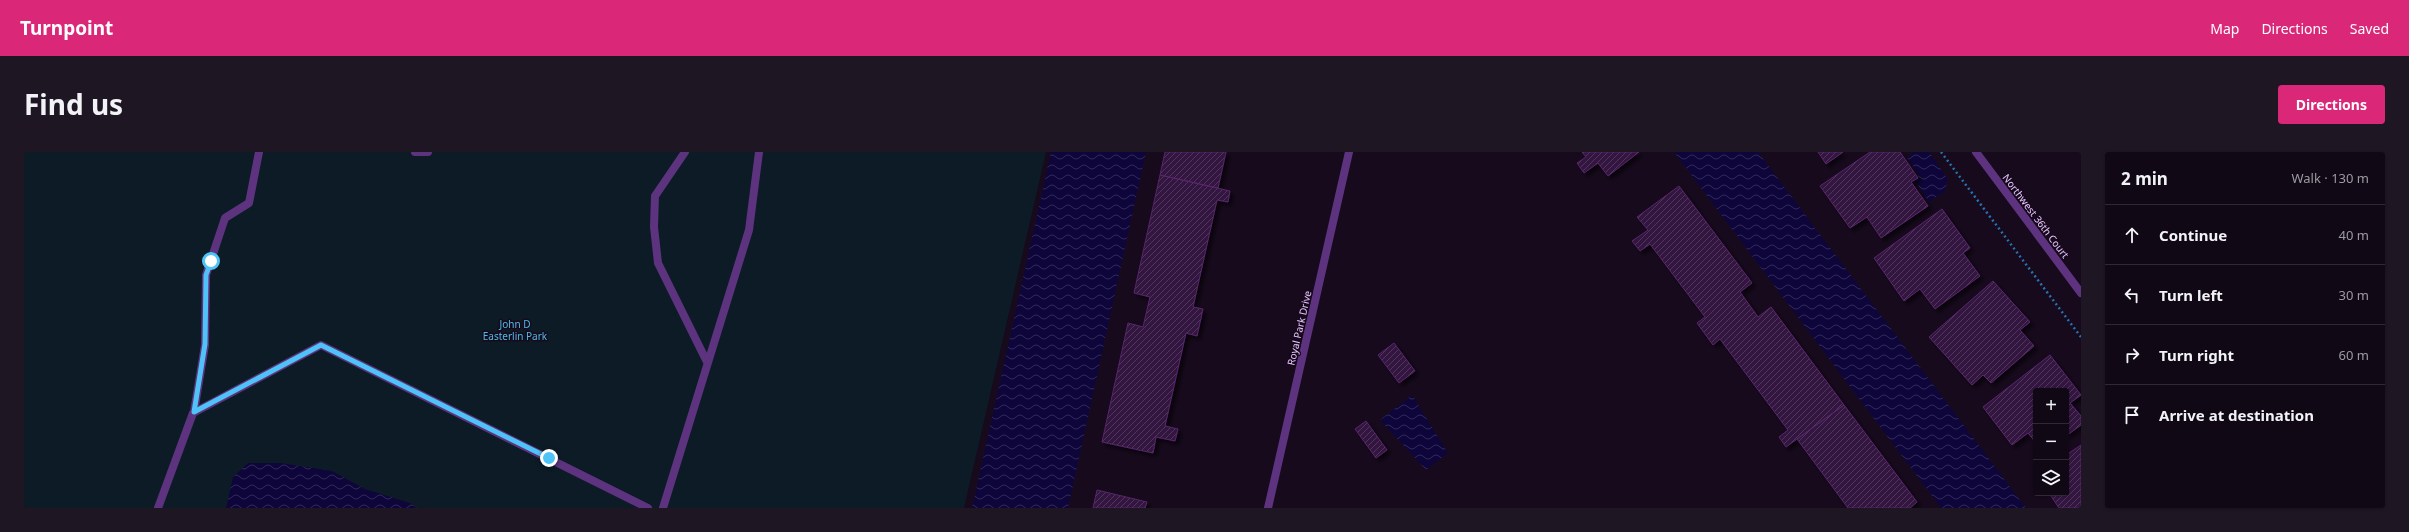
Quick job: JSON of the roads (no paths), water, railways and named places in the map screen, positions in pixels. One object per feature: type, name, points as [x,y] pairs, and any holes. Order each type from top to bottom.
[{"type":"street","points":[[158,508],[194,412],[205,344],[206,275],[225,218],[249,202],[259,152]]},
{"type":"street","points":[[415,152],[428,152]]},
{"type":"street","points":[[685,152],[655,196],[654,227],[658,263],[707,362]]},
{"type":"street","points":[[663,508],[749,230],[759,152]]},
{"type":"street","name":"Royal Park Drive","points":[[1268,508],[1349,152]]},
{"type":"street","name":"Northwest 36th Court","points":[[1976,152],[2081,292]]},
{"type":"street","points":[[194,412],[321,345],[648,508]]},
{"type":"water","points":[[1051,152],[1146,152],[1068,508],[972,508]]},
{"type":"water","points":[[1674,152],[1758,152],[2026,508],[1941,508]]},
{"type":"water","points":[[1914,152],[1929,152],[1948,179],[1945,191],[1929,202],[1914,179],[1919,175],[1907,158]]},
{"type":"water","points":[[1412,395],[1448,453],[1426,470],[1380,420]]},
{"type":"water","points":[[248,463],[281,463],[332,471],[365,489],[410,503],[417,508],[226,508],[233,477]]},
{"type":"park label","name":"John D Easterlin Park","points":[[515,330]]}]
